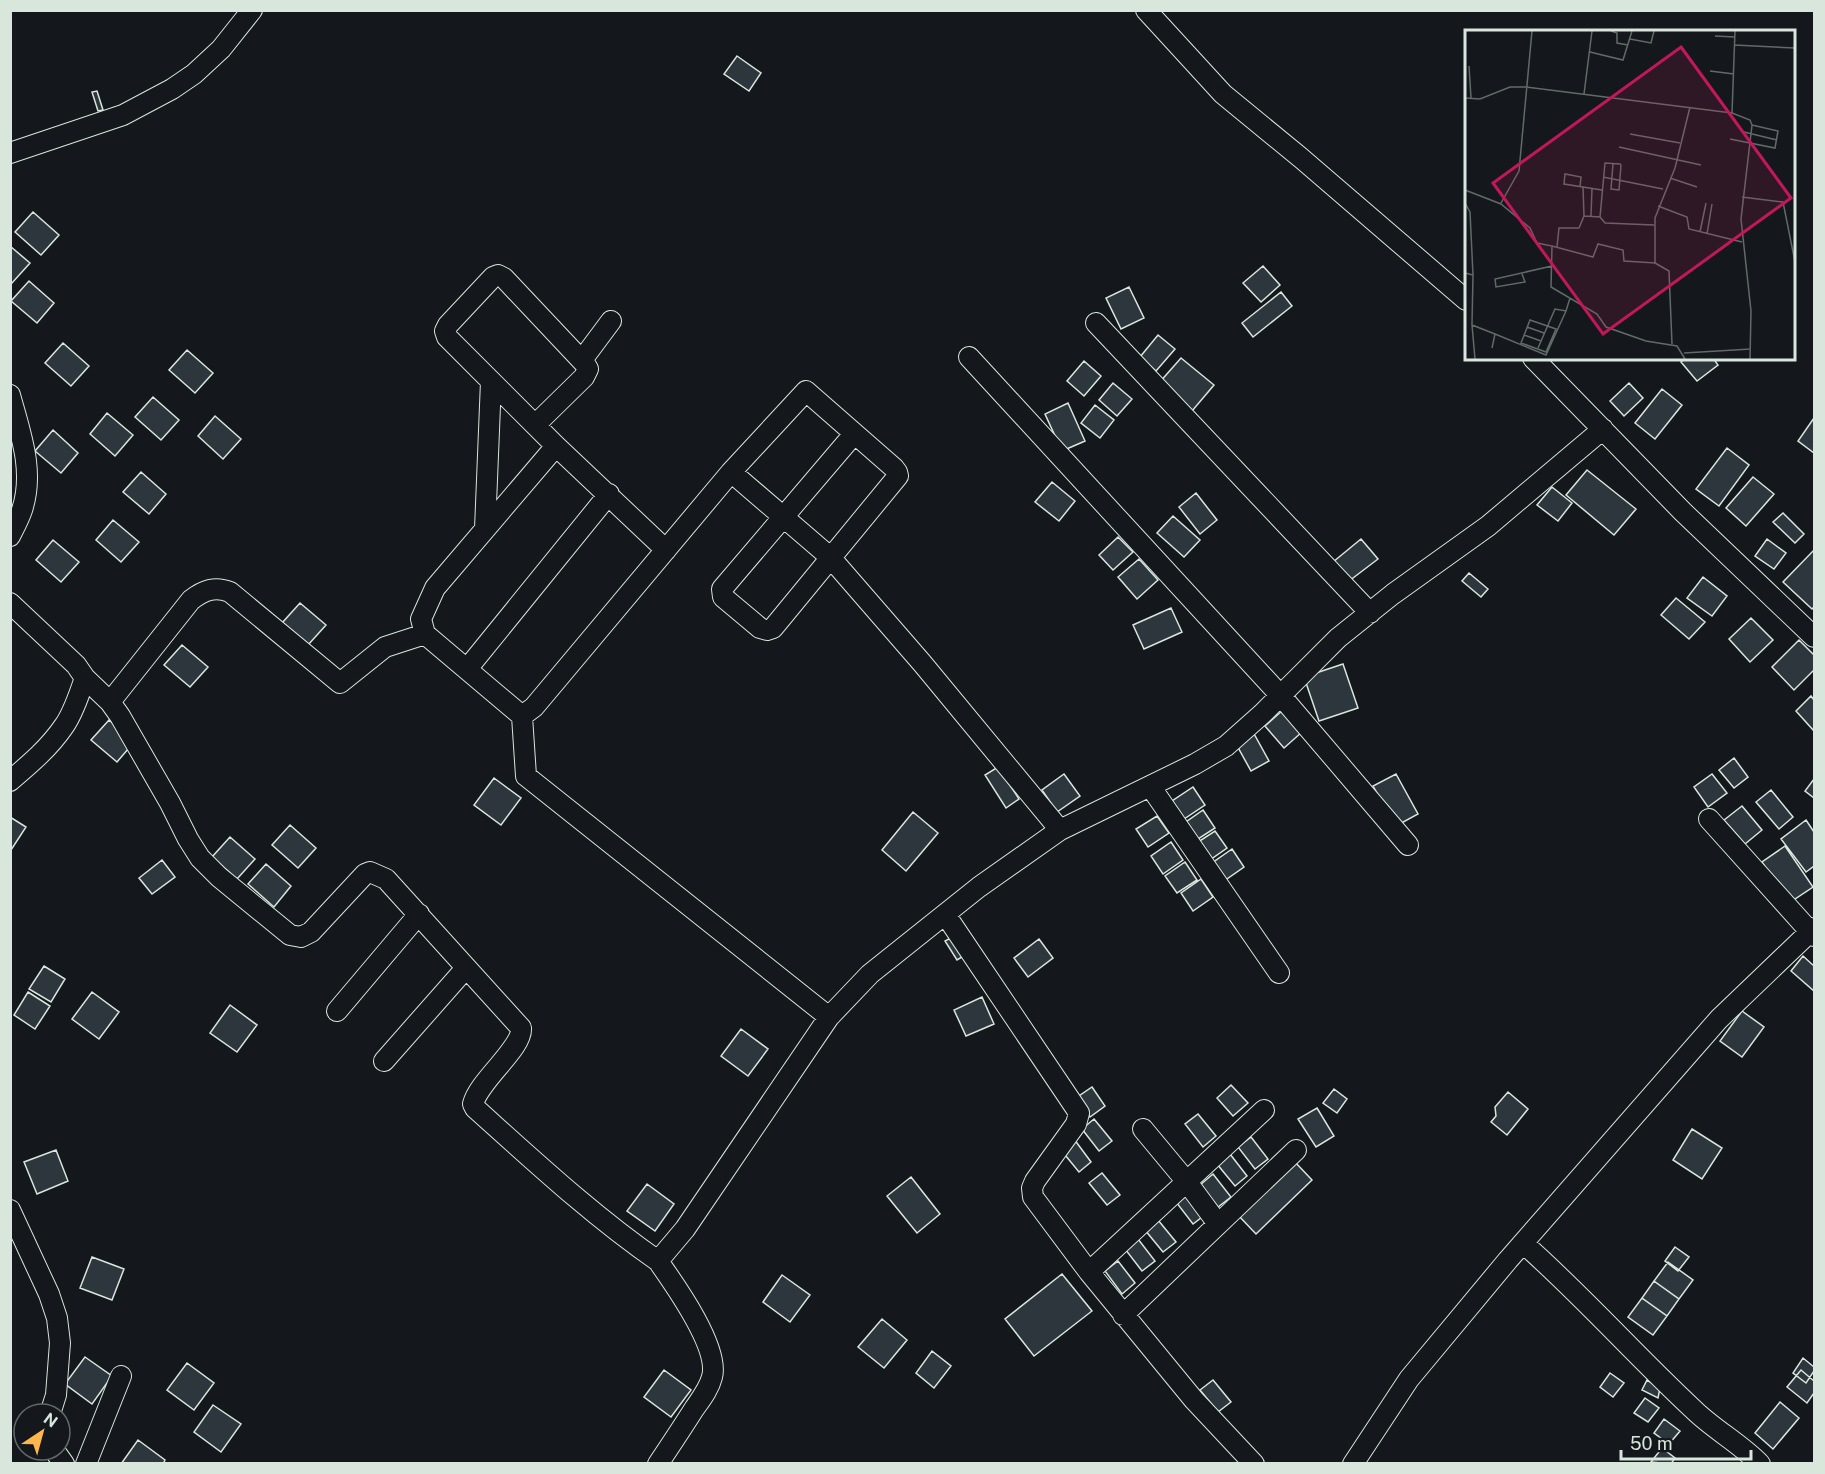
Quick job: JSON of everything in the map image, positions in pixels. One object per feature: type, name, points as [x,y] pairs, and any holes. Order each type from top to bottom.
[{"type":"street","points":[[10,153],[123,116],[172,89],[194,74],[221,49],[252,10]]},
{"type":"street","points":[[1146,10],[1223,94],[1465,298]]},
{"type":"street","points":[[535,425],[584,377],[588,369],[504,278],[498,275],[493,277],[448,325],[445,331],[447,337],[491,381],[535,425],[556,446],[666,550]]},
{"type":"street","points":[[582,360],[611,321]]},
{"type":"street","points":[[1096,323],[1370,613]]},
{"type":"street","points":[[969,357],[1281,696],[1408,845]]},
{"type":"street","points":[[1535,360],[1683,512],[1815,637]]},
{"type":"street","points":[[485,529],[491,381]]},
{"type":"street","points":[[522,716],[534,707],[731,472],[806,392],[854,434],[897,472],[898,476],[772,628],[767,630],[760,628],[723,597],[724,584],[854,434]]},
{"type":"street","points":[[10,395],[27,460],[27,485],[22,509],[10,536]]},
{"type":"street","points":[[658,1261],[685,1228],[830,1017],[870,974],[1021,856],[1060,830],[1195,764],[1226,746],[1281,696],[1338,638],[1393,594],[1488,526],[1603,429]]},
{"type":"street","points":[[556,446],[435,588],[421,619],[425,634],[522,716],[526,776],[830,1017]]},
{"type":"street","points":[[731,472],[830,557],[922,663],[1060,830]]},
{"type":"street","points":[[467,669],[609,494]]},
{"type":"street","points":[[110,702],[191,600],[210,589],[230,592],[340,683],[385,647],[425,634]]},
{"type":"street","points":[[10,603],[110,702],[170,803],[188,839],[200,858],[219,877],[290,935],[302,938],[311,932],[360,879],[370,873],[386,879],[521,1028],[522,1032],[516,1043],[477,1093],[473,1104],[475,1108],[591,1210],[658,1261],[686,1303],[712,1353],[714,1364],[712,1377],[705,1393],[658,1464]]},
{"type":"street","points":[[10,781],[48,747],[65,725],[85,678]]},
{"type":"street","points":[[1150,786],[1279,973]]},
{"type":"street","points":[[1353,1464],[1409,1379],[1523,1243],[1719,1019],[1813,932],[1709,819]]},
{"type":"street","points":[[337,1011],[419,914]]},
{"type":"street","points":[[945,914],[1079,1113],[1076,1124],[1035,1181],[1032,1188],[1033,1197],[1123,1315],[1194,1400],[1254,1464]]},
{"type":"street","points":[[384,1061],[466,968]]},
{"type":"street","points":[[1089,1272],[1263,1110]]},
{"type":"street","points":[[1143,1129],[1218,1224]]},
{"type":"street","points":[[1123,1315],[1296,1150]]},
{"type":"street","points":[[10,1210],[57,1318],[60,1343],[54,1402]]},
{"type":"street","points":[[1523,1243],[1563,1278],[1695,1412],[1760,1463]]},
{"type":"street","points":[[86,1464],[122,1376]]},
{"type":"building","points":[[737,56],[761,73],[749,91],[724,74]]},
{"type":"building","points":[[97,91],[103,110],[98,111],[92,92]]},
{"type":"building","points":[[33,212],[59,235],[41,255],[15,232]]},
{"type":"building","points":[[10,246],[30,263],[12,283],[10,281]]},
{"type":"building","points":[[1263,266],[1280,285],[1261,302],[1243,283]]},
{"type":"building","points":[[29,281],[54,303],[37,323],[11,301]]},
{"type":"building","points":[[1129,287],[1144,318],[1121,329],[1106,298]]},
{"type":"building","points":[[1281,292],[1292,306],[1253,337],[1242,323]]},
{"type":"building","points":[[1158,335],[1175,349],[1156,371],[1140,357]]},
{"type":"building","points":[[63,343],[89,366],[71,386],[45,363]]},
{"type":"building","points":[[187,350],[213,373],[195,393],[169,370]]},
{"type":"building","points":[[1181,358],[1214,385],[1192,411],[1159,383]]},
{"type":"building","points":[[1683,360],[1714,360],[1718,365],[1697,381],[1681,362]]},
{"type":"building","points":[[1084,361],[1101,376],[1084,396],[1067,381]]},
{"type":"building","points":[[1113,383],[1132,399],[1117,416],[1099,400]]},
{"type":"building","points":[[1629,383],[1643,398],[1624,416],[1610,401]]},
{"type":"building","points":[[1662,389],[1682,405],[1655,439],[1635,423]]},
{"type":"building","points":[[153,397],[179,420],[161,440],[135,417]]},
{"type":"building","points":[[1068,403],[1085,441],[1062,451],[1045,414]]},
{"type":"building","points":[[1095,405],[1114,420],[1100,438],[1081,423]]},
{"type":"building","points":[[107,413],[133,435],[115,456],[90,434]]},
{"type":"building","points":[[215,416],[241,439],[223,459],[198,436]]},
{"type":"building","points":[[1814,418],[1814,453],[1798,441]]},
{"type":"building","points":[[53,430],[78,453],[61,473],[35,451]]},
{"type":"building","points":[[1727,448],[1749,465],[1719,506],[1696,489]]},
{"type":"building","points":[[1587,470],[1636,509],[1614,535],[1566,495]]},
{"type":"building","points":[[141,472],[166,494],[149,514],[123,492]]},
{"type":"building","points":[[1753,477],[1774,494],[1746,526],[1726,508]]},
{"type":"building","points":[[1052,482],[1075,501],[1059,521],[1035,502]]},
{"type":"building","points":[[1552,487],[1572,503],[1558,521],[1537,505]]},
{"type":"building","points":[[1196,493],[1217,520],[1200,534],[1179,507]]},
{"type":"building","points":[[1783,513],[1804,534],[1795,543],[1773,522]]},
{"type":"building","points":[[1173,516],[1200,540],[1184,557],[1157,533]]},
{"type":"building","points":[[113,520],[139,542],[121,562],[96,540]]},
{"type":"building","points":[[1118,537],[1133,552],[1113,570],[1099,555]]},
{"type":"building","points":[[1361,539],[1378,559],[1349,581],[1333,562]]},
{"type":"building","points":[[1767,539],[1786,553],[1774,569],[1755,556]]},
{"type":"building","points":[[53,540],[79,562],[61,582],[36,560]]},
{"type":"building","points":[[1814,550],[1814,607],[1812,609],[1783,582]]},
{"type":"building","points":[[1139,559],[1158,580],[1137,599],[1118,577]]},
{"type":"building","points":[[1469,573],[1488,589],[1481,597],[1462,581]]},
{"type":"building","points":[[1703,577],[1727,596],[1712,616],[1687,598]]},
{"type":"building","points":[[1676,598],[1705,622],[1689,639],[1661,615]]},
{"type":"building","points":[[300,603],[326,625],[308,645],[282,623]]},
{"type":"building","points":[[1171,608],[1182,632],[1144,649],[1133,625]]},
{"type":"building","points":[[1751,618],[1773,640],[1750,662],[1729,639]]},
{"type":"building","points":[[1799,640],[1814,655],[1814,670],[1794,690],[1772,667]]},
{"type":"building","points":[[182,645],[208,667],[190,687],[164,665]]},
{"type":"building","points":[[1343,664],[1358,708],[1319,721],[1304,677]]},
{"type":"building","points":[[1811,696],[1814,700],[1814,731],[1796,711]]},
{"type":"building","points":[[1283,710],[1302,732],[1284,748],[1265,726]]},
{"type":"building","points":[[109,720],[134,742],[117,762],[91,740]]},
{"type":"building","points":[[1253,732],[1269,761],[1251,771],[1235,742]]},
{"type":"building","points":[[1734,758],[1748,777],[1734,788],[1719,770]]},
{"type":"building","points":[[998,767],[1019,799],[1006,808],[985,775]]},
{"type":"building","points":[[1064,774],[1080,796],[1057,812],[1042,790]]},
{"type":"building","points":[[1396,774],[1418,814],[1396,826],[1373,786]]},
{"type":"building","points":[[1712,774],[1727,793],[1708,807],[1694,787]]},
{"type":"building","points":[[494,778],[521,798],[501,825],[474,805]]},
{"type":"building","points":[[1814,779],[1814,798],[1805,791]]},
{"type":"building","points":[[1193,787],[1205,805],[1184,819],[1172,801]]},
{"type":"building","points":[[1771,790],[1793,817],[1779,829],[1756,802]]},
{"type":"building","points":[[1742,806],[1762,830],[1745,844],[1724,820]]},
{"type":"building","points":[[1203,810],[1215,828],[1195,841],[1183,824]]},
{"type":"building","points":[[913,812],[938,833],[906,871],[882,850]]},
{"type":"building","points":[[1157,816],[1169,833],[1148,847],[1136,829]]},
{"type":"building","points":[[10,817],[26,827],[11,850],[10,850]]},
{"type":"building","points":[[1806,820],[1814,832],[1814,866],[1806,872],[1781,839]]},
{"type":"building","points":[[290,825],[316,848],[298,868],[272,845]]},
{"type":"building","points":[[1215,831],[1227,848],[1207,862],[1195,844]]},
{"type":"building","points":[[230,837],[255,859],[237,879],[212,857]]},
{"type":"building","points":[[1171,842],[1183,860],[1163,874],[1151,856]]},
{"type":"building","points":[[1785,846],[1813,887],[1789,903],[1762,862]]},
{"type":"building","points":[[1232,849],[1244,867],[1224,881],[1212,863]]},
{"type":"building","points":[[162,860],[175,877],[152,894],[139,878]]},
{"type":"building","points":[[1185,862],[1197,880],[1177,893],[1165,876]]},
{"type":"building","points":[[266,864],[291,886],[274,907],[248,884]]},
{"type":"building","points":[[1201,879],[1213,897],[1193,911],[1181,893]]},
{"type":"building","points":[[956,935],[967,954],[957,960],[945,941]]},
{"type":"building","points":[[1039,939],[1053,958],[1028,977],[1014,958]]},
{"type":"building","points":[[1803,956],[1814,966],[1814,991],[1791,971]]},
{"type":"building","points":[[44,966],[65,979],[51,1002],[29,989]]},
{"type":"building","points":[[28,992],[50,1006],[35,1029],[14,1015]]},
{"type":"building","points":[[92,992],[119,1012],[99,1039],[72,1019]]},
{"type":"building","points":[[982,997],[994,1024],[966,1036],[954,1010]]},
{"type":"building","points":[[230,1005],[257,1025],[237,1052],[210,1033]]},
{"type":"building","points":[[1742,1011],[1764,1027],[1742,1057],[1720,1041]]},
{"type":"building","points":[[741,1029],[768,1049],[748,1076],[721,1056]]},
{"type":"building","points":[[1231,1085],[1248,1103],[1233,1116],[1217,1098]]},
{"type":"building","points":[[1092,1087],[1105,1106],[1090,1117],[1076,1098]]},
{"type":"building","points":[[1334,1089],[1347,1099],[1337,1113],[1323,1103]]},
{"type":"building","points":[[1508,1092],[1528,1109],[1507,1135],[1491,1122],[1496,1116],[1495,1107]]},
{"type":"building","points":[[1317,1108],[1334,1136],[1316,1147],[1298,1119]]},
{"type":"building","points":[[1198,1114],[1216,1136],[1203,1147],[1185,1124]]},
{"type":"building","points":[[1094,1119],[1112,1141],[1099,1151],[1082,1129]]},
{"type":"building","points":[[1692,1129],[1722,1148],[1702,1179],[1673,1160]]},
{"type":"building","points":[[1251,1137],[1268,1159],[1255,1169],[1238,1147]]},
{"type":"building","points":[[1074,1139],[1091,1162],[1079,1172],[1061,1150]]},
{"type":"building","points":[[56,1150],[68,1181],[37,1194],[24,1162]]},
{"type":"building","points":[[1230,1154],[1247,1176],[1235,1186],[1217,1164]]},
{"type":"building","points":[[1294,1161],[1312,1180],[1256,1234],[1238,1215]]},
{"type":"building","points":[[1102,1173],[1120,1195],[1107,1205],[1089,1183]]},
{"type":"building","points":[[1213,1174],[1231,1197],[1218,1207],[1200,1185]]},
{"type":"building","points":[[911,1177],[940,1214],[917,1233],[887,1196]]},
{"type":"building","points":[[647,1184],[674,1204],[655,1231],[627,1211]]},
{"type":"building","points":[[1189,1192],[1206,1214],[1193,1224],[1176,1202]]},
{"type":"building","points":[[1158,1220],[1176,1242],[1163,1252],[1145,1230]]},
{"type":"building","points":[[1138,1239],[1155,1261],[1142,1271],[1125,1249]]},
{"type":"building","points":[[1675,1247],[1689,1257],[1678,1271],[1665,1261]]},
{"type":"building","points":[[92,1257],[124,1269],[112,1300],[80,1288]]},
{"type":"building","points":[[1118,1261],[1135,1283],[1122,1294],[1105,1271]]},
{"type":"building","points":[[1668,1262],[1693,1280],[1679,1299],[1654,1281]]},
{"type":"building","points":[[1062,1274],[1092,1311],[1034,1356],[1005,1319]]},
{"type":"building","points":[[782,1275],[810,1295],[790,1322],[763,1302]]},
{"type":"building","points":[[1654,1281],[1679,1299],[1667,1316],[1642,1298]]},
{"type":"building","points":[[1642,1298],[1667,1316],[1653,1335],[1628,1317]]},
{"type":"building","points":[[882,1319],[907,1340],[884,1368],[858,1347]]},
{"type":"building","points":[[932,1351],[951,1366],[934,1388],[916,1373]]},
{"type":"building","points":[[85,1357],[112,1376],[92,1404],[65,1384]]},
{"type":"building","points":[[1803,1358],[1814,1367],[1806,1383],[1793,1373]]},
{"type":"building","points":[[187,1363],[214,1383],[194,1410],[167,1390]]},
{"type":"building","points":[[664,1370],[691,1390],[671,1417],[644,1397]]},
{"type":"building","points":[[1801,1370],[1814,1381],[1814,1393],[1807,1403],[1787,1387]]},
{"type":"building","points":[[1610,1373],[1624,1383],[1613,1397],[1600,1387]]},
{"type":"building","points":[[1213,1380],[1231,1402],[1218,1412],[1200,1390]]},
{"type":"building","points":[[1647,1380],[1660,1388],[1658,1398],[1642,1390]]},
{"type":"building","points":[[1645,1398],[1659,1408],[1648,1422],[1634,1413]]},
{"type":"building","points":[[1780,1402],[1799,1418],[1773,1449],[1755,1433]]},
{"type":"building","points":[[213,1405],[241,1424],[221,1452],[194,1432]]},
{"type":"building","points":[[1664,1419],[1680,1431],[1669,1444],[1654,1433]]},
{"type":"building","points":[[138,1440],[165,1460],[163,1464],[121,1464]]},
{"type":"building","points":[[1662,1448],[1675,1458],[1671,1464],[1651,1462]]}]
